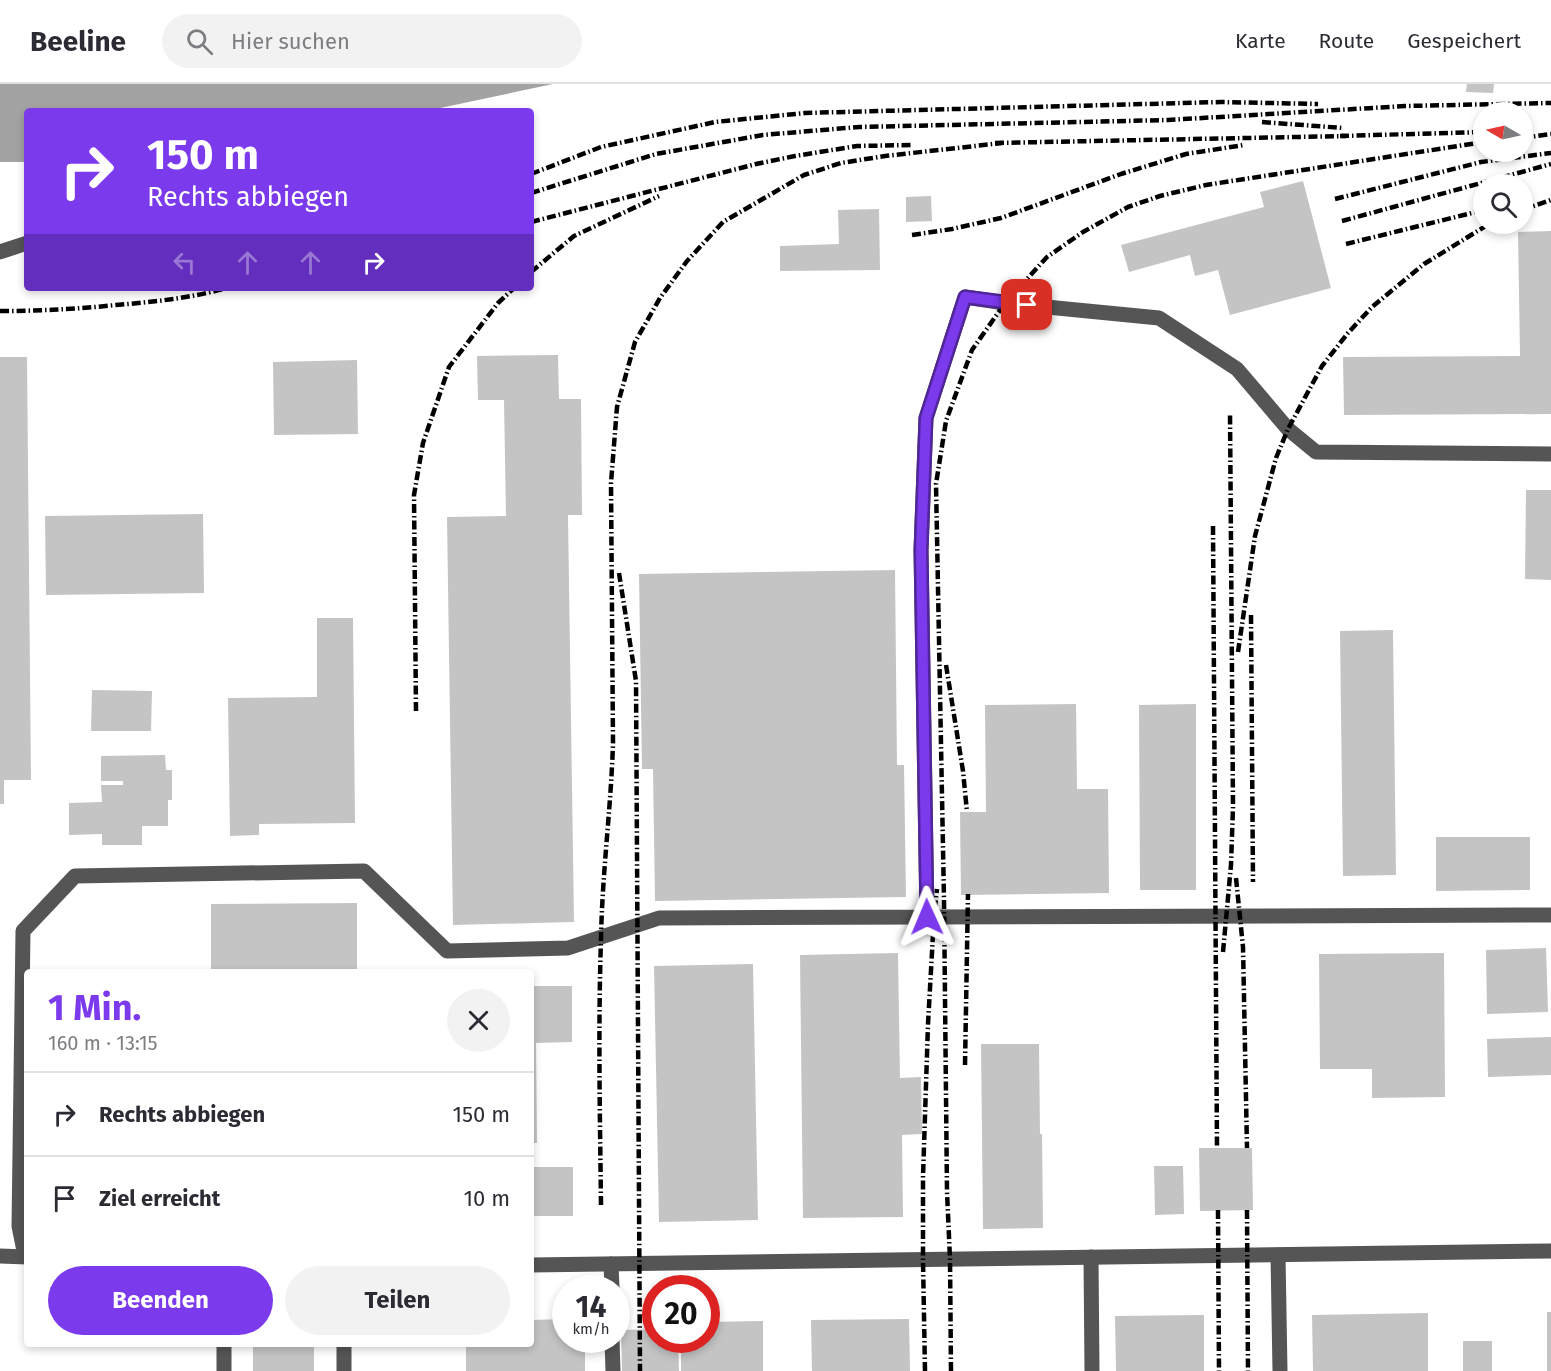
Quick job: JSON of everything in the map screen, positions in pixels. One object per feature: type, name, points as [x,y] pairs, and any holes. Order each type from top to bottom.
[{"type":"lane","points":[[0,252],[24,244]]},
{"type":"lane","points":[[927,917],[921,550],[926,418],[965,297],[1159,318],[1237,369],[1288,429],[1316,452],[1551,454]]},
{"type":"lane","points":[[24,1248],[19,1226],[23,931],[75,876],[364,871],[447,951],[568,948],[659,918],[1551,915]]},
{"type":"lane","points":[[534,1265],[1551,1251]]},
{"type":"lane","points":[[1278,1255],[1280,1371]]},
{"type":"lane","points":[[0,1256],[24,1257]]},
{"type":"lane","points":[[1091,1257],[1092,1371]]},
{"type":"lane","points":[[611,1264],[611,1275]]},
{"type":"lane","points":[[224,1347],[224,1371]]},
{"type":"lane","points":[[344,1347],[344,1371]]},
{"type":"lane","points":[[612,1353],[613,1371]]},
{"type":"shaded area","points":[[0,84],[553,84],[440,108],[24,108],[24,162],[0,162]]},
{"type":"building","points":[[1467,84],[1494,84],[1493,93],[1466,92]]},
{"type":"building","points":[[1303,181],[1331,288],[1230,315],[1218,270],[1195,276],[1190,255],[1129,272],[1121,245],[1264,207],[1260,192]]},
{"type":"building","points":[[931,196],[932,221],[906,222],[906,197]]},
{"type":"building","points":[[879,209],[880,270],[780,271],[780,246],[839,244],[838,210]]},
{"type":"building","points":[[1551,231],[1551,414],[1344,415],[1343,357],[1520,356],[1518,234],[1533,234],[1533,232]]},
{"type":"building","points":[[558,355],[559,399],[581,399],[582,515],[568,515],[574,922],[453,925],[447,517],[506,516],[504,400],[478,400],[477,356]]},
{"type":"building","points":[[0,357],[27,357],[31,780],[4,780],[4,804],[0,804]]},
{"type":"building","points":[[357,360],[358,434],[274,435],[273,362]]},
{"type":"building","points":[[1526,490],[1551,490],[1551,580],[1525,579]]},
{"type":"building","points":[[203,514],[204,593],[46,595],[45,516]]},
{"type":"building","points":[[895,570],[897,765],[904,765],[906,897],[655,901],[653,769],[642,769],[639,574]]},
{"type":"building","points":[[317,618],[353,618],[355,823],[259,824],[259,835],[230,836],[228,698],[317,697]]},
{"type":"building","points":[[1393,630],[1396,875],[1343,876],[1340,631]]},
{"type":"building","points":[[92,690],[152,691],[151,731],[91,731]]},
{"type":"building","points":[[1076,704],[1077,789],[1108,789],[1109,893],[961,895],[960,812],[986,812],[985,705]]},
{"type":"building","points":[[1196,704],[1196,890],[1140,890],[1139,705]]},
{"type":"building","points":[[165,755],[166,770],[172,770],[172,800],[168,800],[168,826],[142,826],[142,845],[102,845],[102,834],[69,835],[69,803],[102,802],[101,785],[123,785],[123,781],[101,781],[101,756]]},
{"type":"building","points":[[1436,837],[1530,837],[1530,890],[1436,891]]},
{"type":"building","points":[[357,903],[357,969],[211,969],[211,904]]},
{"type":"building","points":[[1546,948],[1548,1012],[1487,1014],[1486,950]]},
{"type":"building","points":[[898,953],[900,1078],[921,1077],[922,1134],[902,1135],[903,1217],[803,1218],[800,955]]},
{"type":"building","points":[[1444,953],[1445,1097],[1372,1098],[1372,1069],[1320,1069],[1319,954]]},
{"type":"building","points":[[753,964],[758,1220],[659,1222],[654,966]]},
{"type":"building","points":[[534,986],[572,986],[572,1042],[536,1043],[537,1143],[534,1143]]},
{"type":"building","points":[[1551,1037],[1551,1075],[1488,1077],[1487,1039]]},
{"type":"building","points":[[981,1044],[1039,1044],[1043,1228],[983,1229]]},
{"type":"building","points":[[1199,1148],[1252,1148],[1253,1210],[1200,1211]]},
{"type":"building","points":[[1154,1166],[1183,1166],[1184,1214],[1155,1215]]},
{"type":"building","points":[[534,1167],[573,1167],[573,1216],[534,1216]]},
{"type":"building","points":[[1547,1312],[1551,1312],[1551,1371],[1547,1371]]},
{"type":"building","points":[[1428,1313],[1428,1371],[1313,1371],[1312,1315]]},
{"type":"building","points":[[1204,1315],[1204,1371],[1116,1371],[1115,1316]]},
{"type":"building","points":[[552,1319],[552,1353],[585,1353],[585,1371],[466,1371],[466,1347],[534,1347],[534,1320]]},
{"type":"building","points":[[909,1319],[910,1371],[812,1371],[811,1320]]},
{"type":"building","points":[[763,1321],[763,1371],[681,1371],[681,1353],[720,1353],[720,1322]]},
{"type":"building","points":[[642,1329],[642,1353],[678,1353],[679,1371],[622,1371],[622,1353],[630,1353],[630,1330]]},
{"type":"building","points":[[1463,1341],[1492,1341],[1492,1371],[1463,1371]]},
{"type":"building","points":[[253,1347],[314,1347],[314,1371],[253,1371]]},
{"type":"railway","points":[[534,173],[601,147],[715,122],[805,113],[1221,102],[1318,104]]},
{"type":"railway","points":[[534,192],[656,154],[763,135],[859,127],[1168,120],[1405,106],[1551,103]]},
{"type":"railway","points":[[1262,122],[1343,128]]},
{"type":"railway","points":[[1340,136],[1473,132]]},
{"type":"railway","points":[[1533,136],[1551,134]]},
{"type":"railway","points":[[995,143],[1346,136]]},
{"type":"railway","points":[[601,1205],[600,973],[613,743],[611,483],[617,407],[635,342],[660,298],[687,261],[723,222],[804,175],[841,163],[1002,143]]},
{"type":"railway","points":[[951,1371],[936,484],[946,421],[972,350],[1005,303],[1047,257],[1083,232],[1128,207],[1160,196],[1206,185],[1473,144]]},
{"type":"railway","points":[[534,221],[795,156],[857,146],[912,145]]},
{"type":"railway","points":[[912,235],[1001,218],[1121,174],[1186,154],[1244,145]]},
{"type":"railway","points":[[1335,199],[1481,162],[1551,153]]},
{"type":"railway","points":[[1342,221],[1551,164]]},
{"type":"railway","points":[[534,269],[574,236],[659,196]]},
{"type":"railway","points":[[1533,206],[1551,200]]},
{"type":"railway","points":[[1346,244],[1473,213]]},
{"type":"railway","points":[[1238,652],[1255,536],[1276,458],[1288,429],[1322,366],[1372,307],[1424,264],[1473,234]]},
{"type":"railway","points":[[0,311],[72,309],[186,297],[213,291]]},
{"type":"railway","points":[[416,711],[414,495],[423,443],[449,367],[498,303],[511,291]]},
{"type":"railway","points":[[1223,952],[1231,865],[1233,807],[1230,413]]},
{"type":"railway","points":[[1213,526],[1217,1148]]},
{"type":"railway","points":[[619,573],[636,681],[640,1371]]},
{"type":"railway","points":[[1251,615],[1253,882]]},
{"type":"railway","points":[[946,665],[963,771],[967,812]]},
{"type":"railway","points":[[1236,878],[1243,947],[1247,1148]]},
{"type":"railway","points":[[925,1371],[923,1177],[928,1024],[937,889]]},
{"type":"railway","points":[[965,1065],[968,894]]},
{"type":"railway","points":[[1218,1210],[1219,1371]]},
{"type":"railway","points":[[1247,1210],[1248,1371]]},
{"type":"route","points":[[927,917],[921,550],[926,418],[965,297],[1027,305]]}]
